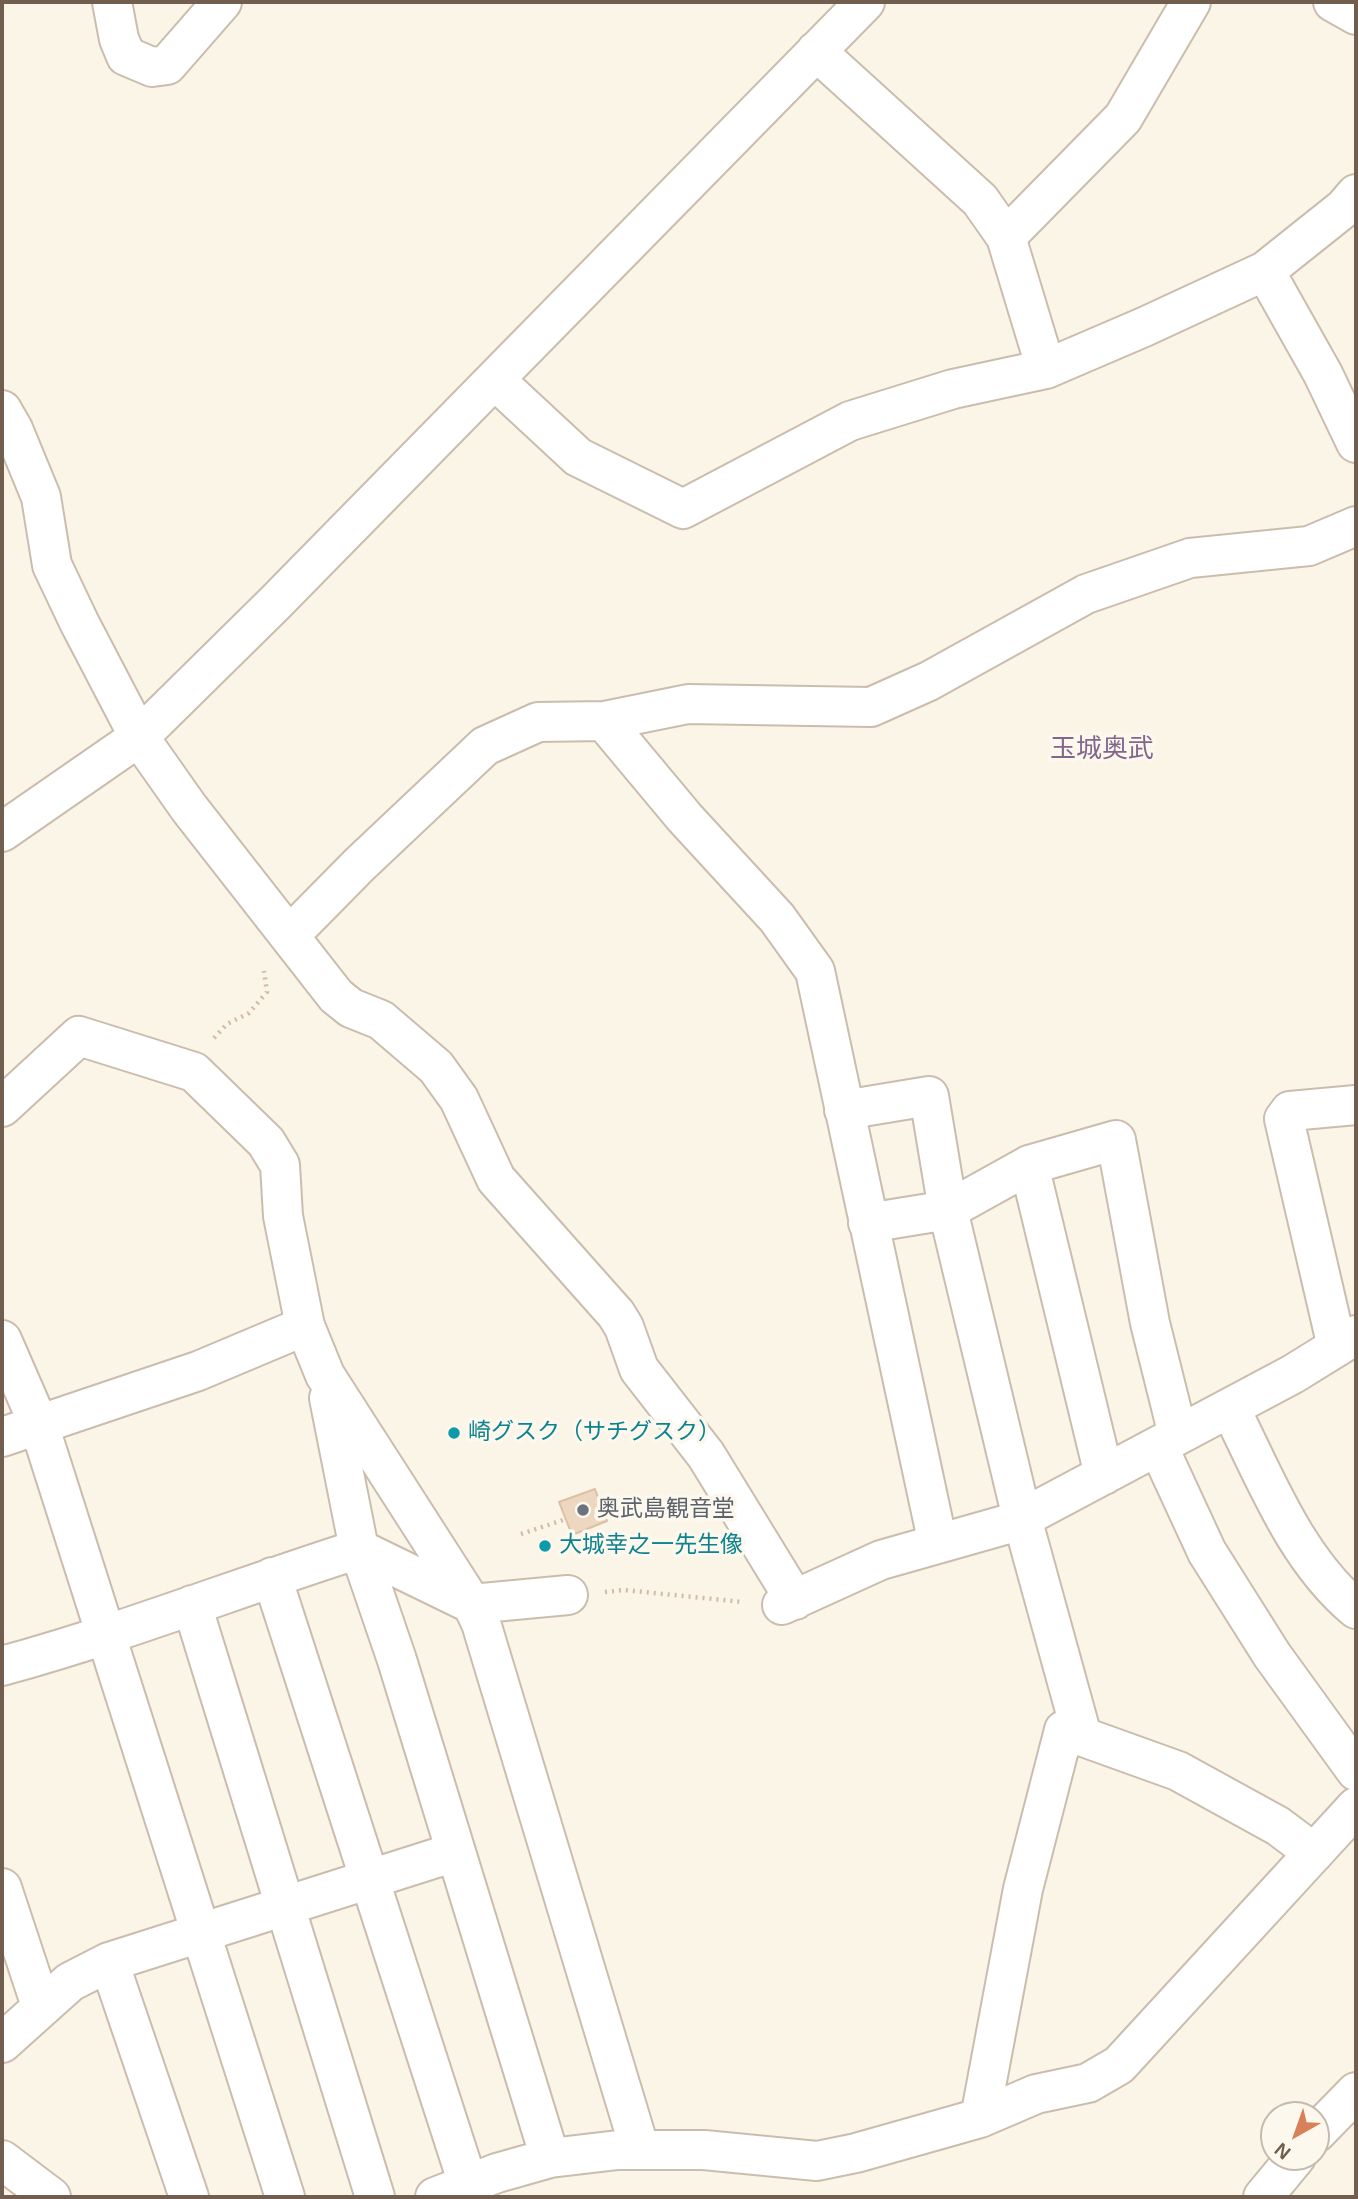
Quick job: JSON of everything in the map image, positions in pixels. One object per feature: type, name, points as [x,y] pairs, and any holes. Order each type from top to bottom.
[{"type":"street","points":[[113,2],[119,39],[126,55],[152,67],[167,65],[222,2]]},
{"type":"street","points":[[2,832],[139,737],[275,603],[865,2]]},
{"type":"street","points":[[1006,237],[1124,118],[1191,2]]},
{"type":"street","points":[[1333,2],[1356,15]]},
{"type":"street","points":[[816,51],[980,200],[1006,237],[1046,369]]},
{"type":"street","points":[[495,380],[578,457],[683,509],[850,421],[953,390],[1046,369],[1265,271],[1344,208],[1356,194]]},
{"type":"street","points":[[1265,271],[1323,374],[1356,443]]},
{"type":"street","points":[[2,410],[13,429],[41,497],[52,565],[139,737],[189,808],[336,996],[351,1009],[381,1020],[436,1067],[459,1099],[496,1179],[624,1327],[639,1369],[706,1455],[789,1603],[881,1560],[1022,1518],[1293,1374],[1346,1341],[1284,1119],[1290,1111],[1356,1105]]},
{"type":"street","points":[[282,927],[359,865],[485,746],[538,722],[604,722],[688,704],[871,707],[929,681],[1086,594],[1190,558],[1309,546],[1356,526]]},
{"type":"street","points":[[604,722],[685,818],[777,918],[815,971],[938,1544]]},
{"type":"street","points":[[2,1107],[79,1036],[194,1072],[266,1142],[280,1165],[283,1216],[305,1326],[325,1375],[481,1623],[640,2150]]},
{"type":"street","points":[[844,1111],[929,1096],[948,1210],[1022,1518],[1082,1737]]},
{"type":"street","points":[[868,1223],[948,1210],[1029,1165],[1115,1140],[1150,1323],[1168,1440],[1207,1552],[1272,1655],[1356,1771]]},
{"type":"street","points":[[1029,1165],[1104,1475]]},
{"type":"street","points":[[2,1437],[198,1371],[305,1326]]},
{"type":"street","points":[[2,1340],[39,1425],[285,2197]]},
{"type":"street","points":[[325,1375],[359,1549],[397,1660],[550,2158]]},
{"type":"street","points":[[1230,1408],[1298,1542],[1334,1590],[1356,1609]]},
{"type":"street","points":[[2,1666],[105,1636],[359,1549],[471,1604],[568,1595]]},
{"type":"street","points":[[272,1577],[368,1880],[452,2191],[550,2158],[618,2150],[704,2150],[817,2161],[856,2153],[980,2118],[1036,2094],[1088,2083],[1119,2065],[1356,1807]]},
{"type":"street","points":[[192,1605],[375,2197]]},
{"type":"street","points":[[980,2118],[1023,1889],[1064,1730],[1178,1771],[1278,1826],[1314,1853]]},
{"type":"street","points":[[25,1991],[70,1982],[109,1962],[455,1852]]},
{"type":"street","points":[[2,1888],[25,1991],[2,2043]]},
{"type":"street","points":[[109,1962],[189,2197]]},
{"type":"street","points":[[1330,2119],[1356,2092]]},
{"type":"street","points":[[2,2160],[51,2197]]},
{"type":"street","points":[[1264,2197],[1285,2171]]},
{"type":"path","points":[[194,1072],[209,1044],[227,1024],[249,1013],[267,992],[258,943],[282,927]]},
{"type":"path","points":[[521,1534],[566,1519]]},
{"type":"path","points":[[568,1595],[624,1590],[789,1603]]},
{"type":"building","name":"奥武島観音堂","points":[[595,1489],[607,1521],[572,1535],[559,1502]]},
{"type":"place","name":"崎グスク（サチグスク）","points":[[454,1433]]},
{"type":"place","name":"奥武島観音堂","points":[[583,1510]]},
{"type":"place","name":"大城幸之一先生像","points":[[545,1546]]},
{"type":"district","name":"玉城奥武","points":[[1102,750]]}]
